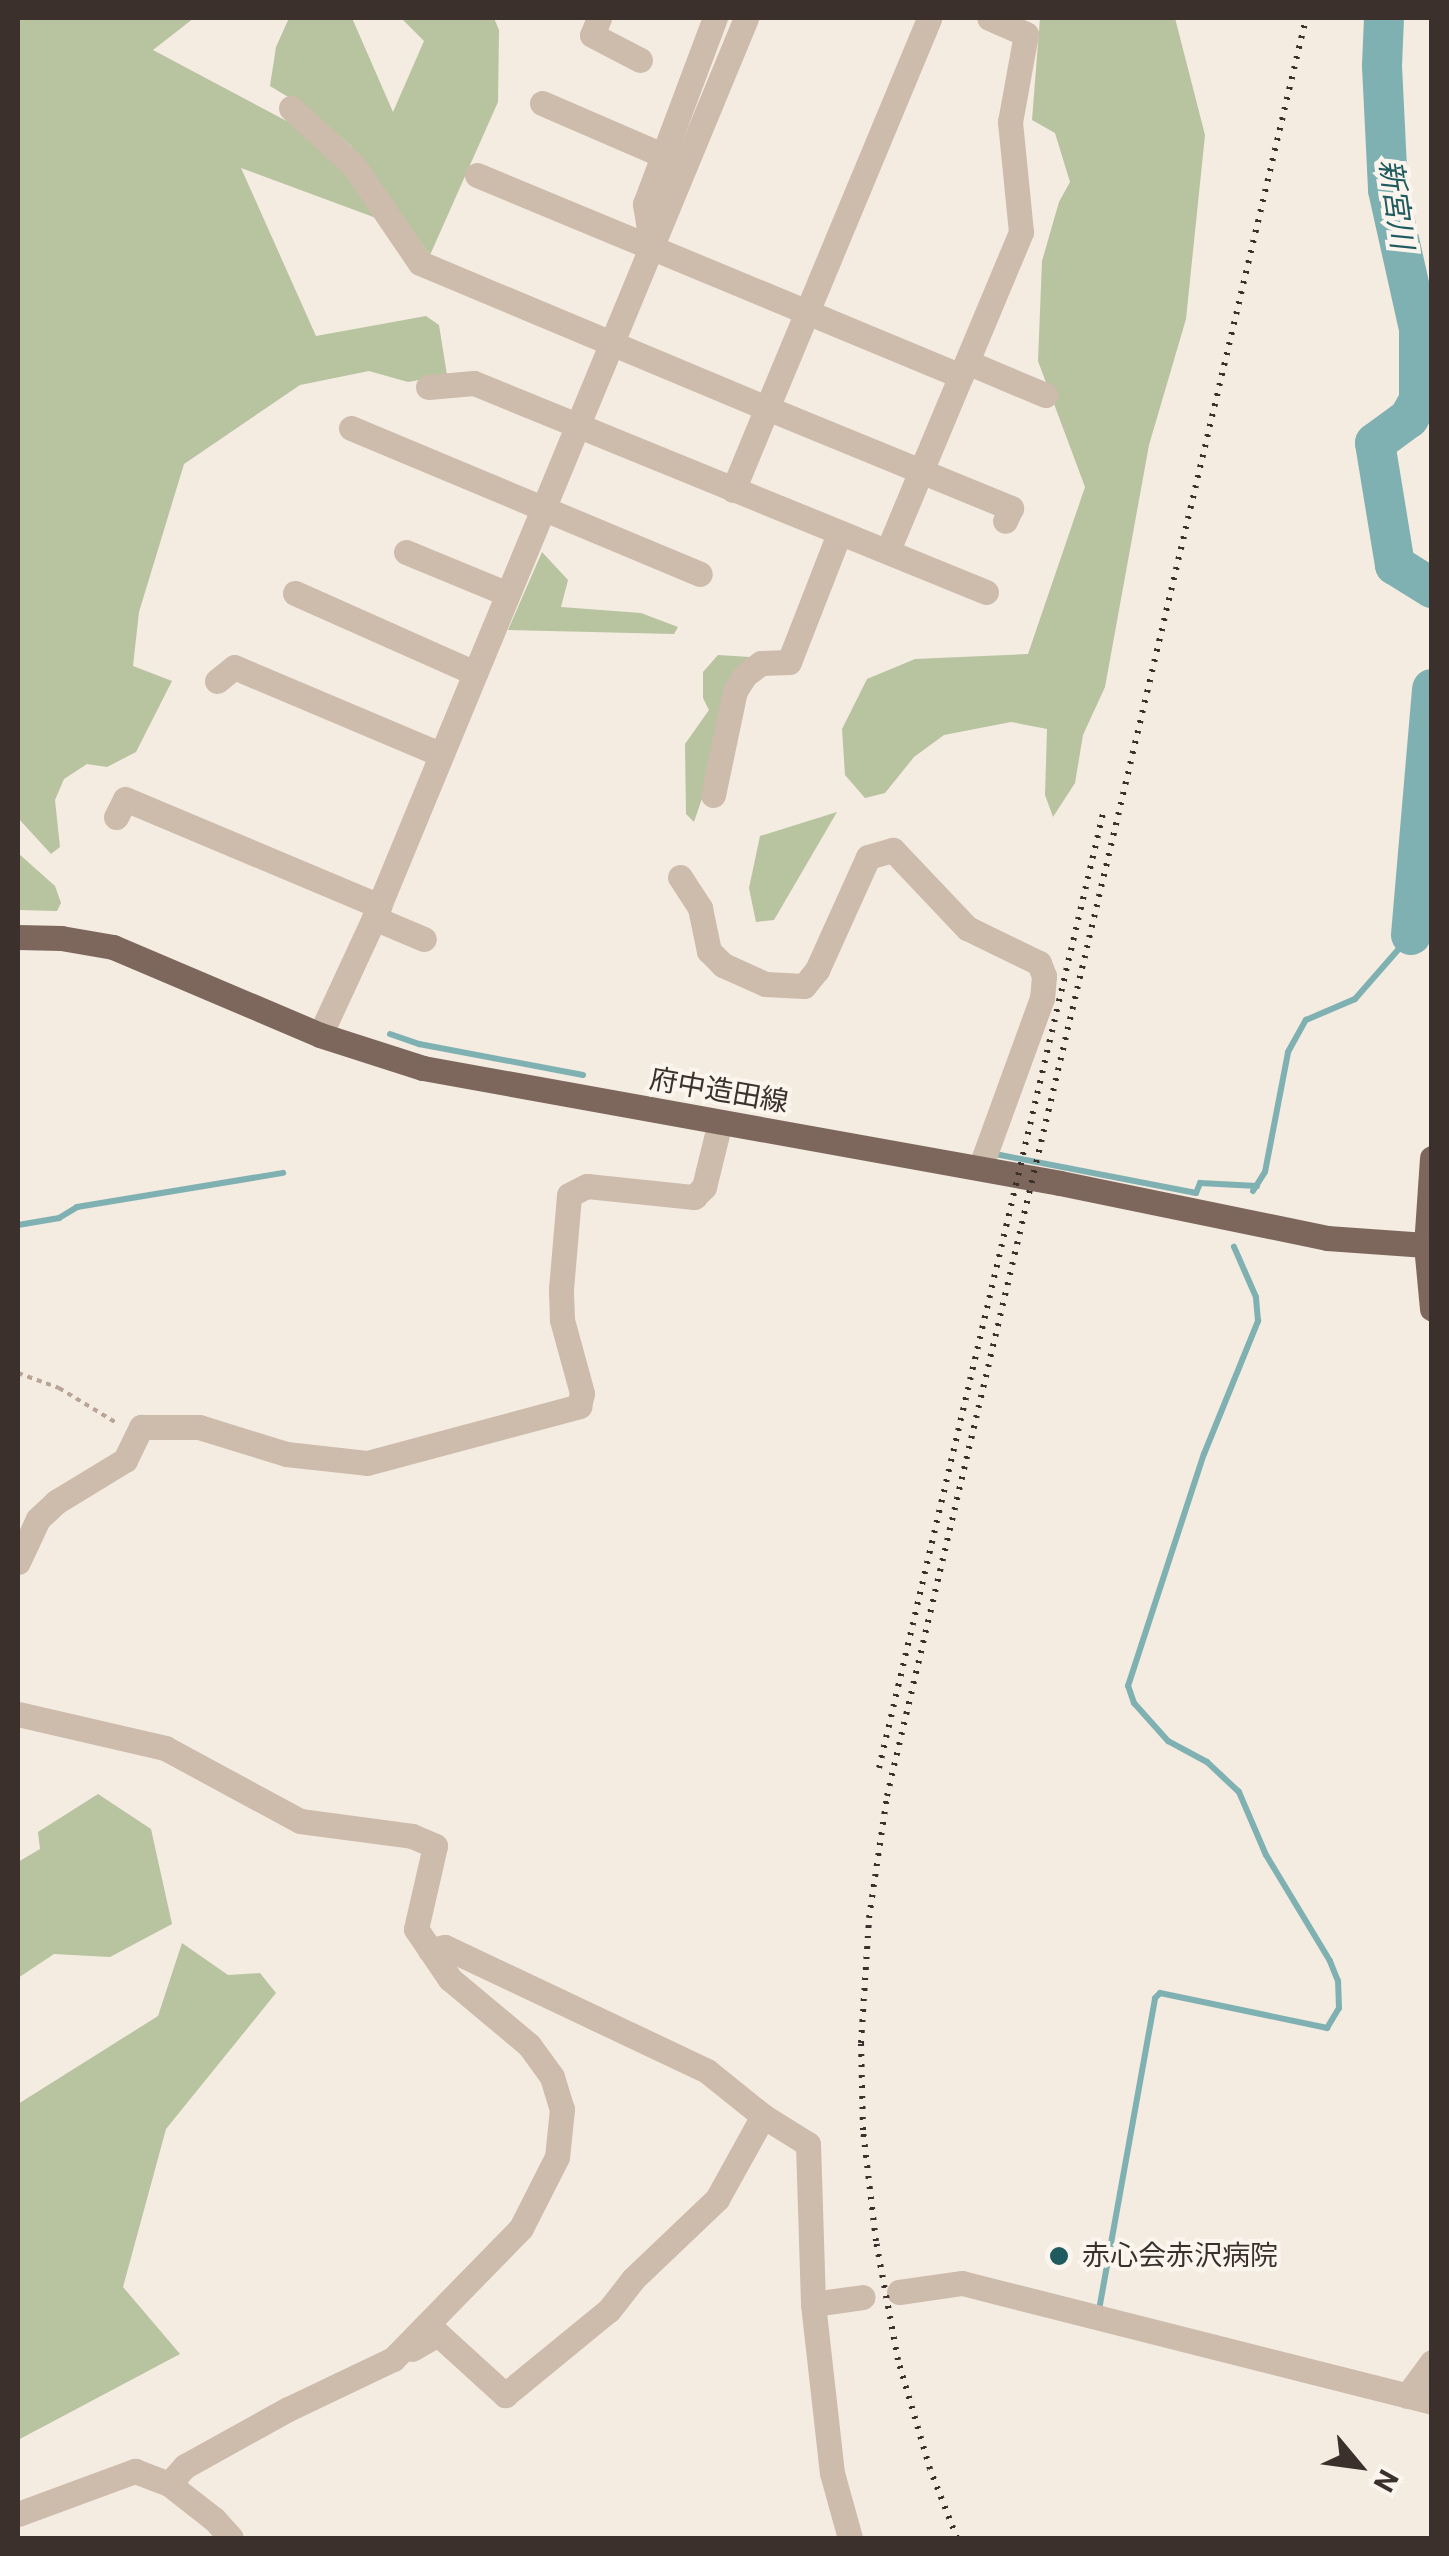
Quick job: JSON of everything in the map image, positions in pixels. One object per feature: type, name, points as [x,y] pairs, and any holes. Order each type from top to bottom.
[{"type":"main road","name":"府中造田線","points":[[18,937],[60,938],[112,948],[320,1035],[423,1068],[980,1168],[1327,1238],[1426,1245]]},
{"type":"main road","points":[[1432,1158],[1426,1245],[1432,1310]]},
{"type":"street","points":[[600,18],[592,34],[640,60]]},
{"type":"street","points":[[652,248],[644,204],[715,18]]},
{"type":"street","points":[[320,1035],[377,912],[746,18]]},
{"type":"street","points":[[733,490],[929,18]]},
{"type":"street","points":[[888,550],[1021,232],[1010,122],[1026,34],[989,18]]},
{"type":"street","points":[[542,103],[662,155]]},
{"type":"street","points":[[291,108],[354,166],[420,263],[1011,508],[1005,522]]},
{"type":"street","points":[[476,175],[807,312],[1045,395]]},
{"type":"street","points":[[428,386],[474,383],[986,592]]},
{"type":"street","points":[[351,428],[700,574]]},
{"type":"street","points":[[713,795],[734,690],[745,674],[761,663],[790,662],[839,534]]},
{"type":"street","points":[[406,552],[508,594]]},
{"type":"street","points":[[296,593],[475,673]]},
{"type":"street","points":[[216,681],[234,668],[440,754]]},
{"type":"street","points":[[116,817],[125,799],[377,912],[424,939]]},
{"type":"street","points":[[680,877],[700,908],[709,951],[723,965],[765,984],[804,986],[817,970],[868,858],[893,850],[967,928],[1039,963],[1044,976],[1042,998],[980,1168]]},
{"type":"street","points":[[18,1562],[38,1519],[56,1502],[124,1460],[141,1427],[199,1427],[286,1454],[367,1463],[409,1456],[477,1431],[568,1412],[578,1406],[582,1393],[562,1320],[569,1196],[587,1186],[694,1197],[704,1187],[720,1122]]},
{"type":"street","points":[[18,1714],[165,1748],[300,1821],[412,1836],[435,1846],[416,1929],[450,1978],[516,2030],[552,2077],[562,2109],[561,2143],[521,2228],[393,2359]]},
{"type":"street","points":[[430,1950],[444,1946],[707,2071],[763,2116],[808,2144],[813,2304],[832,2473],[850,2538]]},
{"type":"street","points":[[168,2484],[185,2466],[438,2334],[506,2395],[609,2310],[632,2278],[717,2199],[763,2116]]},
{"type":"street","points":[[900,2292],[962,2282],[1419,2399],[1432,2362]]},
{"type":"street","points":[[813,2304],[863,2297]]},
{"type":"street","points":[[18,2514],[135,2471],[168,2484],[214,2519],[230,2538]]},
{"type":"path","points":[[18,1373],[59,1388],[106,1420],[141,1427]]},
{"type":"green space","points":[[18,18],[194,18],[153,50],[296,126],[346,171],[376,218],[241,168],[316,336],[426,316],[439,325],[447,375],[408,382],[369,371],[300,385],[184,464],[139,612],[133,666],[172,681],[136,752],[107,767],[87,764],[64,779],[55,800],[60,847],[51,854],[18,818]]},
{"type":"green space","points":[[289,18],[352,18],[393,112],[424,41],[401,18],[494,18],[499,30],[498,102],[430,255],[351,146],[308,109],[270,86],[276,47]]},
{"type":"green space","points":[[1040,18],[1175,18],[1205,135],[1186,319],[1149,445],[1105,687],[1083,735],[1075,783],[1053,817],[1045,795],[1047,729],[1011,722],[944,735],[914,757],[885,793],[865,798],[845,775],[842,729],[867,679],[915,659],[1028,654],[1085,487],[1038,361],[1042,261],[1059,202],[1070,182],[1055,133],[1032,120]]},
{"type":"green space","points":[[542,552],[568,580],[561,607],[641,613],[678,627],[674,634],[508,630]]},
{"type":"green space","points":[[718,655],[750,657],[694,822],[686,814],[685,744],[709,710],[703,698],[703,672]]},
{"type":"green space","points":[[837,812],[774,920],[756,922],[749,888],[760,836]]},
{"type":"green space","points":[[18,853],[55,886],[61,903],[57,911],[18,910]]},
{"type":"green space","points":[[98,1794],[151,1829],[172,1924],[110,1957],[54,1954],[18,1978],[18,1862],[40,1849],[38,1832]]},
{"type":"green space","points":[[182,1943],[228,1975],[260,1973],[276,1993],[166,2129],[123,2287],[180,2354],[18,2440],[18,2104],[158,2016]]},
{"type":"waterway","name":"新宮川","points":[[1384,18],[1382,66],[1388,190],[1419,329],[1419,400],[1409,418],[1375,443],[1395,565],[1432,588]]},
{"type":"waterway","name":"新宮川","points":[[1411,935],[1432,689]]},
{"type":"waterway","points":[[1253,1191],[1265,1172],[1288,1052],[1306,1020],[1355,999],[1411,935]]},
{"type":"waterway","points":[[390,1034],[419,1044],[583,1075]]},
{"type":"waterway","points":[[990,1153],[1196,1193],[1200,1183],[1257,1186]]},
{"type":"waterway","points":[[18,1225],[59,1218],[77,1207],[283,1173]]},
{"type":"waterway","points":[[1099,2310],[1155,1998],[1160,1993],[1327,2028],[1339,2008],[1338,1981],[1330,1961],[1266,1855],[1239,1792],[1207,1762],[1168,1741],[1134,1703],[1128,1686],[1204,1454],[1258,1321],[1256,1297],[1234,1247]]},
{"type":"railway","points":[[957,2538],[930,2469],[898,2360],[876,2241],[863,2130],[861,2043],[869,1918],[887,1796],[1306,18]]},
{"type":"railway","points":[[879,1768],[1103,814]]},
{"type":"place","name":"赤心会赤沢病院","points":[[1059,2256]]}]
